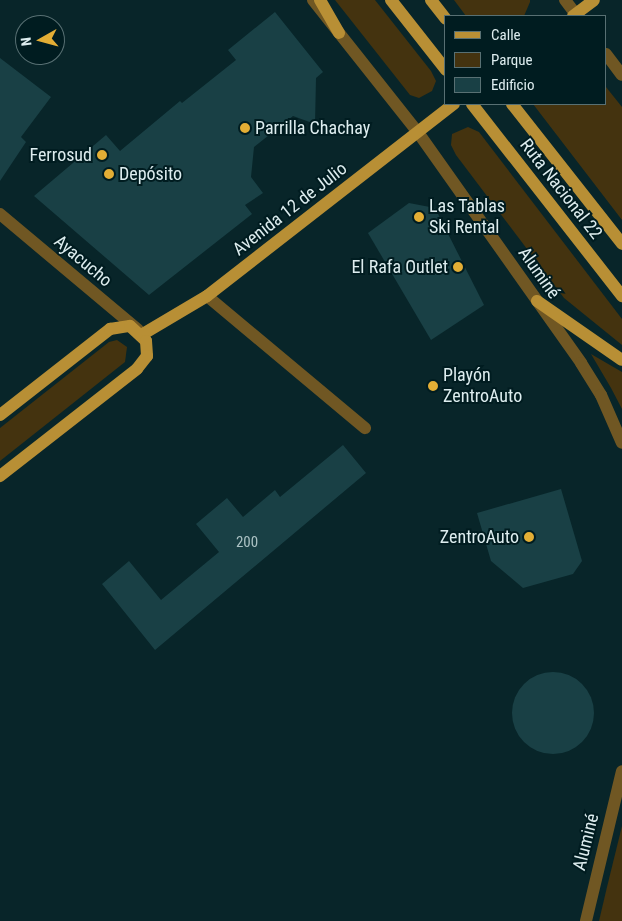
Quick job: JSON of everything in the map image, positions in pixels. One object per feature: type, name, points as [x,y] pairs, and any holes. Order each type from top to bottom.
[{"type":"main road","points":[[320,0],[339,32]]},
{"type":"main road","points":[[391,0],[444,67]]},
{"type":"main road","points":[[431,0],[444,16]]},
{"type":"main road","points":[[576,15],[594,0]]},
{"type":"main road","name":"Avenida 12 de Julio","points":[[142,334],[207,296],[453,105]]},
{"type":"main road","name":"Ruta Nacional 22","points":[[473,105],[622,296]]},
{"type":"main road","name":"Ruta Nacional 22","points":[[513,105],[622,244]]},
{"type":"main road","points":[[537,300],[622,360]]},
{"type":"main road","points":[[0,415],[110,329],[124,325],[142,334],[148,349],[144,364],[0,476]]},
{"type":"street","name":"Aluminé","points":[[313,0],[417,131],[537,300],[601,395],[622,443]]},
{"type":"street","points":[[564,0],[574,15]]},
{"type":"street","points":[[607,55],[622,75]]},
{"type":"street","name":"Ayacucho","points":[[0,214],[142,334]]},
{"type":"street","points":[[207,296],[365,428]]},
{"type":"street","name":"Aluminé","points":[[586,921],[622,771]]},
{"type":"green space","points":[[335,0],[375,0],[431,71],[436,81],[432,91],[419,98],[410,95]]},
{"type":"green space","points":[[454,0],[530,0],[524,15],[465,15]]},
{"type":"green space","points":[[607,88],[622,107],[622,220],[534,105],[607,105]]},
{"type":"green space","points":[[468,127],[479,132],[622,319],[622,345],[564,298],[456,155],[451,145],[452,134]]},
{"type":"green space","points":[[117,340],[127,347],[125,362],[0,461],[0,428],[109,342]]},
{"type":"green space","points":[[591,354],[622,372],[622,409],[611,388]]},
{"type":"green space","points":[[622,826],[622,921],[599,921],[607,887]]},
{"type":"building","points":[[275,12],[323,72],[316,78],[315,124],[293,116],[254,147],[251,177],[263,193],[245,205],[252,214],[149,295],[34,196],[106,135],[120,151],[180,101],[182,103],[236,60],[228,50]]},
{"type":"building","points":[[0,58],[51,97],[21,137],[26,142],[0,181]]},
{"type":"building","points":[[409,203],[435,208],[484,305],[431,340],[368,233]]},
{"type":"building","points":[[343,445],[366,473],[155,650],[102,584],[129,561],[161,600],[219,552],[196,524],[227,498],[243,517],[275,490],[280,497]]},
{"type":"building","name":"ZentroAuto","points":[[561,489],[582,561],[573,574],[523,588],[491,561],[477,513]]},
{"type":"building","points":[[553,672],[569,675],[582,684],[591,697],[594,713],[591,729],[582,742],[569,751],[553,754],[537,751],[524,742],[515,729],[512,713],[515,697],[524,684],[537,675]]},
{"type":"place","name":"Parrilla Chachay","points":[[245,128]]},
{"type":"place","name":"Ferrosud","points":[[102,155]]},
{"type":"place","name":"Depósito","points":[[109,174]]},
{"type":"place","name":"Las Tablas Ski Rental","points":[[419,217]]},
{"type":"place","name":"El Rafa Outlet","points":[[458,267]]},
{"type":"place","name":"Playón ZentroAuto","points":[[433,386]]},
{"type":"place","name":"ZentroAuto","points":[[529,537]]}]
